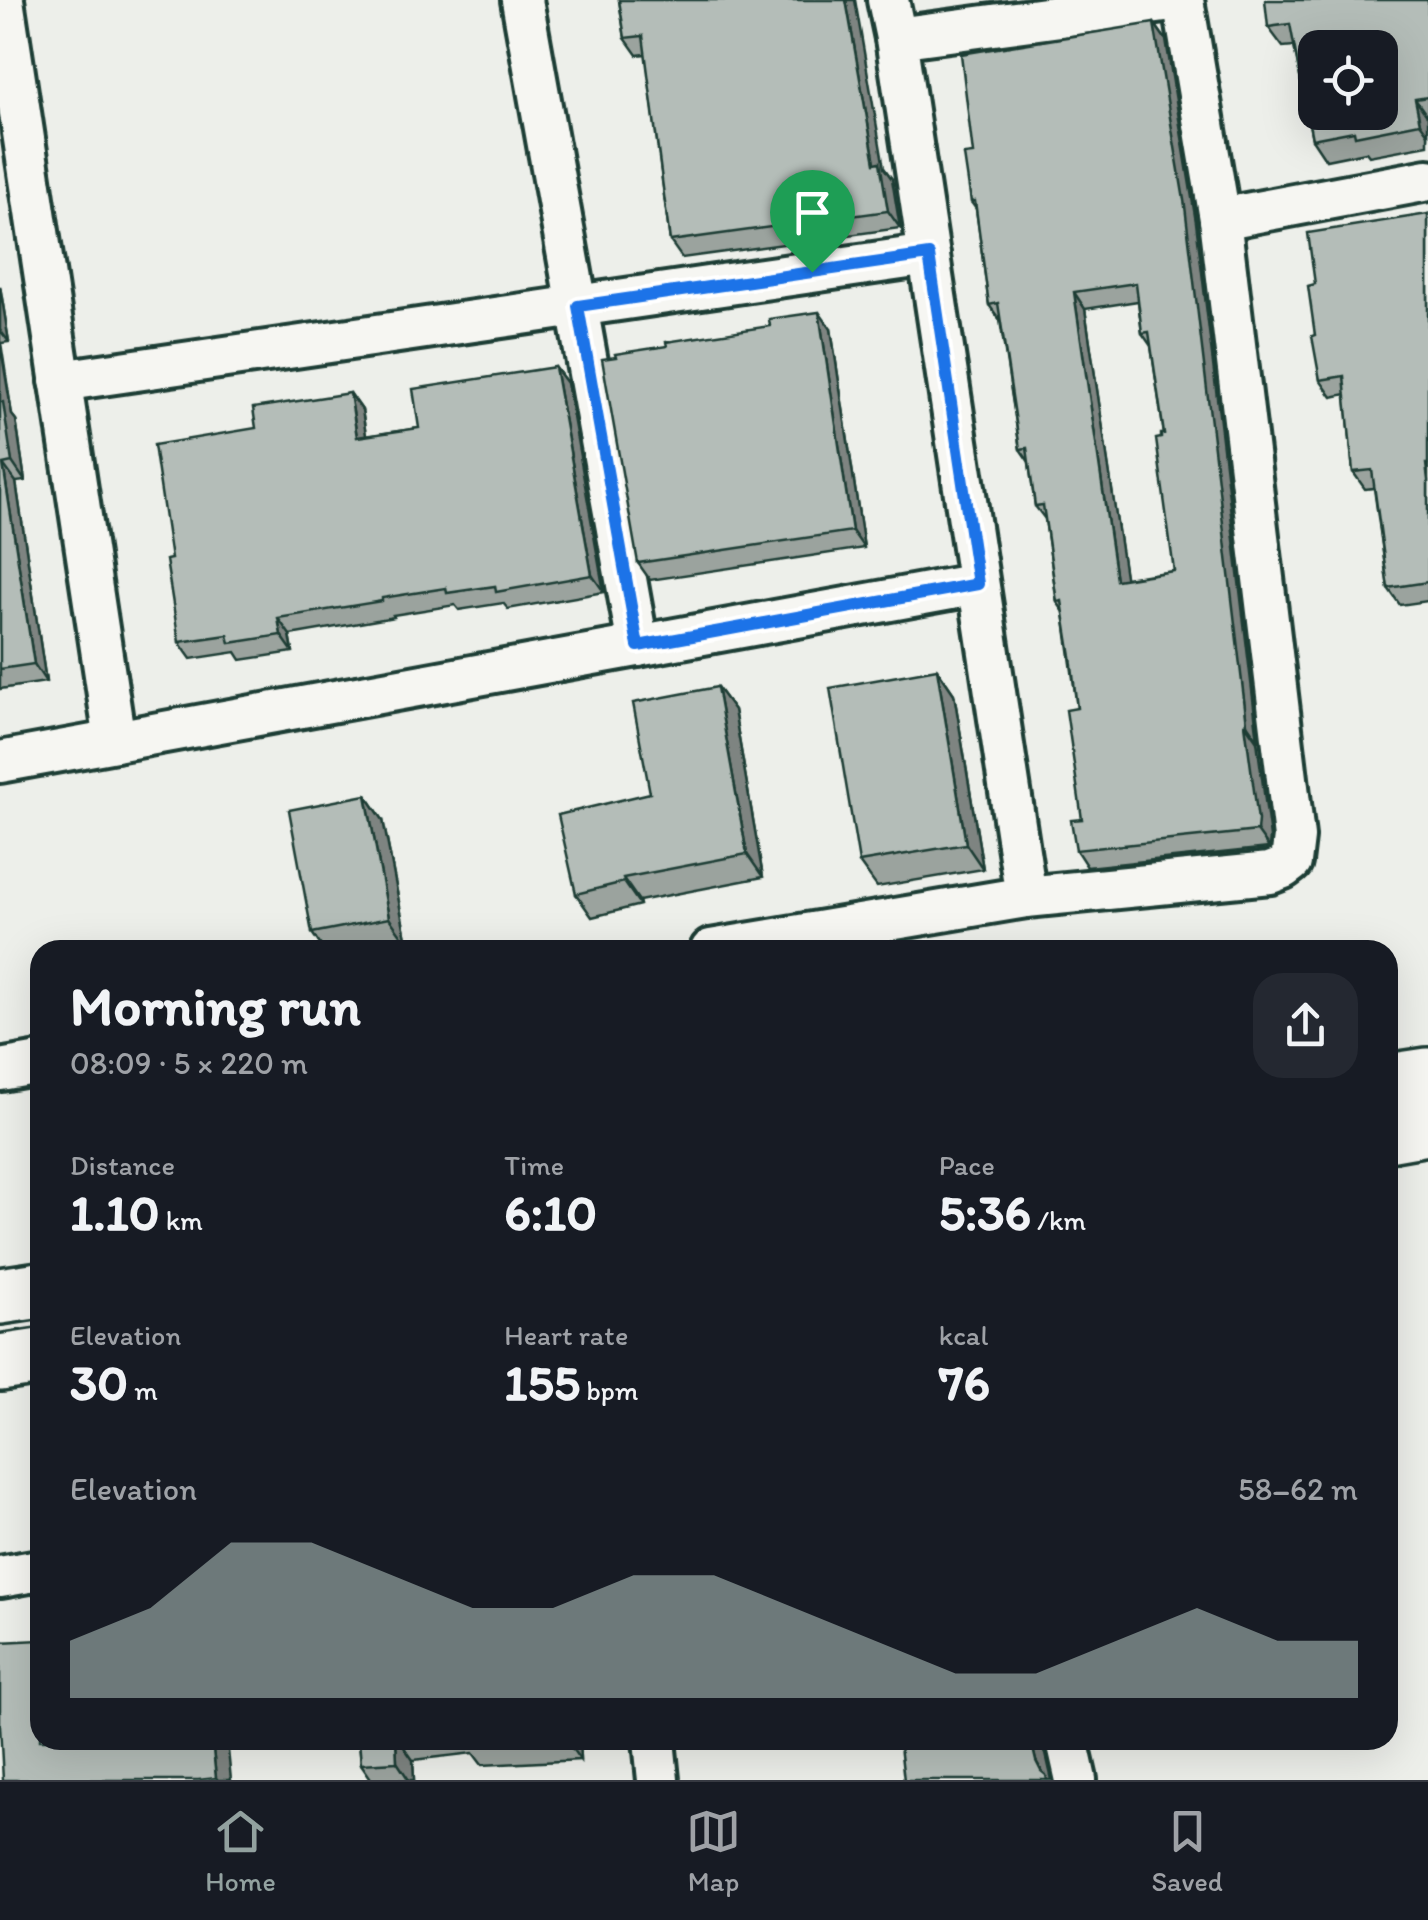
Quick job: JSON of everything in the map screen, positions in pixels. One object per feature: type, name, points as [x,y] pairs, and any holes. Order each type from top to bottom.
[{"type":"main road","points":[[1398,1080],[1428,1076]]},
{"type":"main road","points":[[1398,1132],[1428,1127]]},
{"type":"main road","points":[[0,1296],[30,1292]]},
{"type":"main road","points":[[0,1364],[30,1359]]},
{"type":"street","points":[[3,0],[115,741]]},
{"type":"street","points":[[522,0],[638,646]]},
{"type":"street","points":[[770,940],[1026,897],[1270,874],[1291,862],[1294,836],[1220,219],[1182,0],[892,19],[1026,897]]},
{"type":"street","points":[[1220,219],[1428,180]]},
{"type":"street","points":[[60,380],[929,255]]},
{"type":"street","points":[[0,762],[978,584]]},
{"type":"street","points":[[0,1070],[30,1066]]},
{"type":"street","points":[[0,1577],[30,1572]]},
{"type":"street","points":[[655,1750],[658,1780]]},
{"type":"street","points":[[1069,1750],[1076,1780]]},
{"type":"building","points":[[619,0],[846,0],[875,163],[880,162],[888,211],[670,241],[643,36],[625,38]]},
{"type":"building","points":[[1265,0],[1428,0],[1428,97],[1415,99],[1420,123],[1398,127],[1398,30],[1298,30],[1298,66],[1290,24],[1268,27]]},
{"type":"building","points":[[1154,23],[1185,206],[1257,831],[1076,850],[1071,820],[1082,819],[1066,710],[1077,708],[1071,657],[1062,601],[1057,602],[1043,505],[1035,506],[1027,448],[1020,449],[998,303],[989,305],[975,201],[971,202],[964,155],[973,154],[961,54]],"holes":[[[1136,283],[1142,333],[1149,332],[1164,434],[1156,439],[1174,571],[1116,580],[1074,292]]]},
{"type":"building","points":[[1310,130],[1385,130],[1355,136],[1354,131],[1312,139]]},
{"type":"building","points":[[1428,214],[1428,582],[1388,588],[1372,470],[1353,472],[1344,376],[1320,380],[1312,336],[1315,335],[1308,286],[1315,284],[1308,233]]},
{"type":"building","points":[[819,312],[852,531],[638,563],[602,359],[667,346],[666,342],[770,326],[769,319]]},
{"type":"building","points":[[555,367],[592,575],[496,592],[495,586],[447,593],[446,588],[382,598],[278,618],[281,635],[230,643],[228,635],[179,642],[154,445],[256,428],[253,408],[350,393],[357,437],[419,428],[413,389]]},
{"type":"building","points":[[0,402],[12,462],[3,464],[34,664],[0,669]]},
{"type":"building","points":[[937,669],[966,844],[859,862],[830,688]]},
{"type":"building","points":[[717,687],[747,854],[623,878],[624,882],[576,894],[558,815],[650,793],[633,703]]},
{"type":"building","points":[[366,795],[389,918],[312,933],[289,810]]},
{"type":"building","points":[[30,1640],[30,1750],[213,1750],[216,1778],[3,1780],[0,1642]]},
{"type":"building","points":[[360,1750],[396,1750],[397,1762],[361,1764]]},
{"type":"building","points":[[900,1750],[1033,1750],[1047,1780],[904,1780]]},
{"type":"route","points":[[929,255],[978,584],[638,646],[578,306],[812,272],[929,255]]}]
